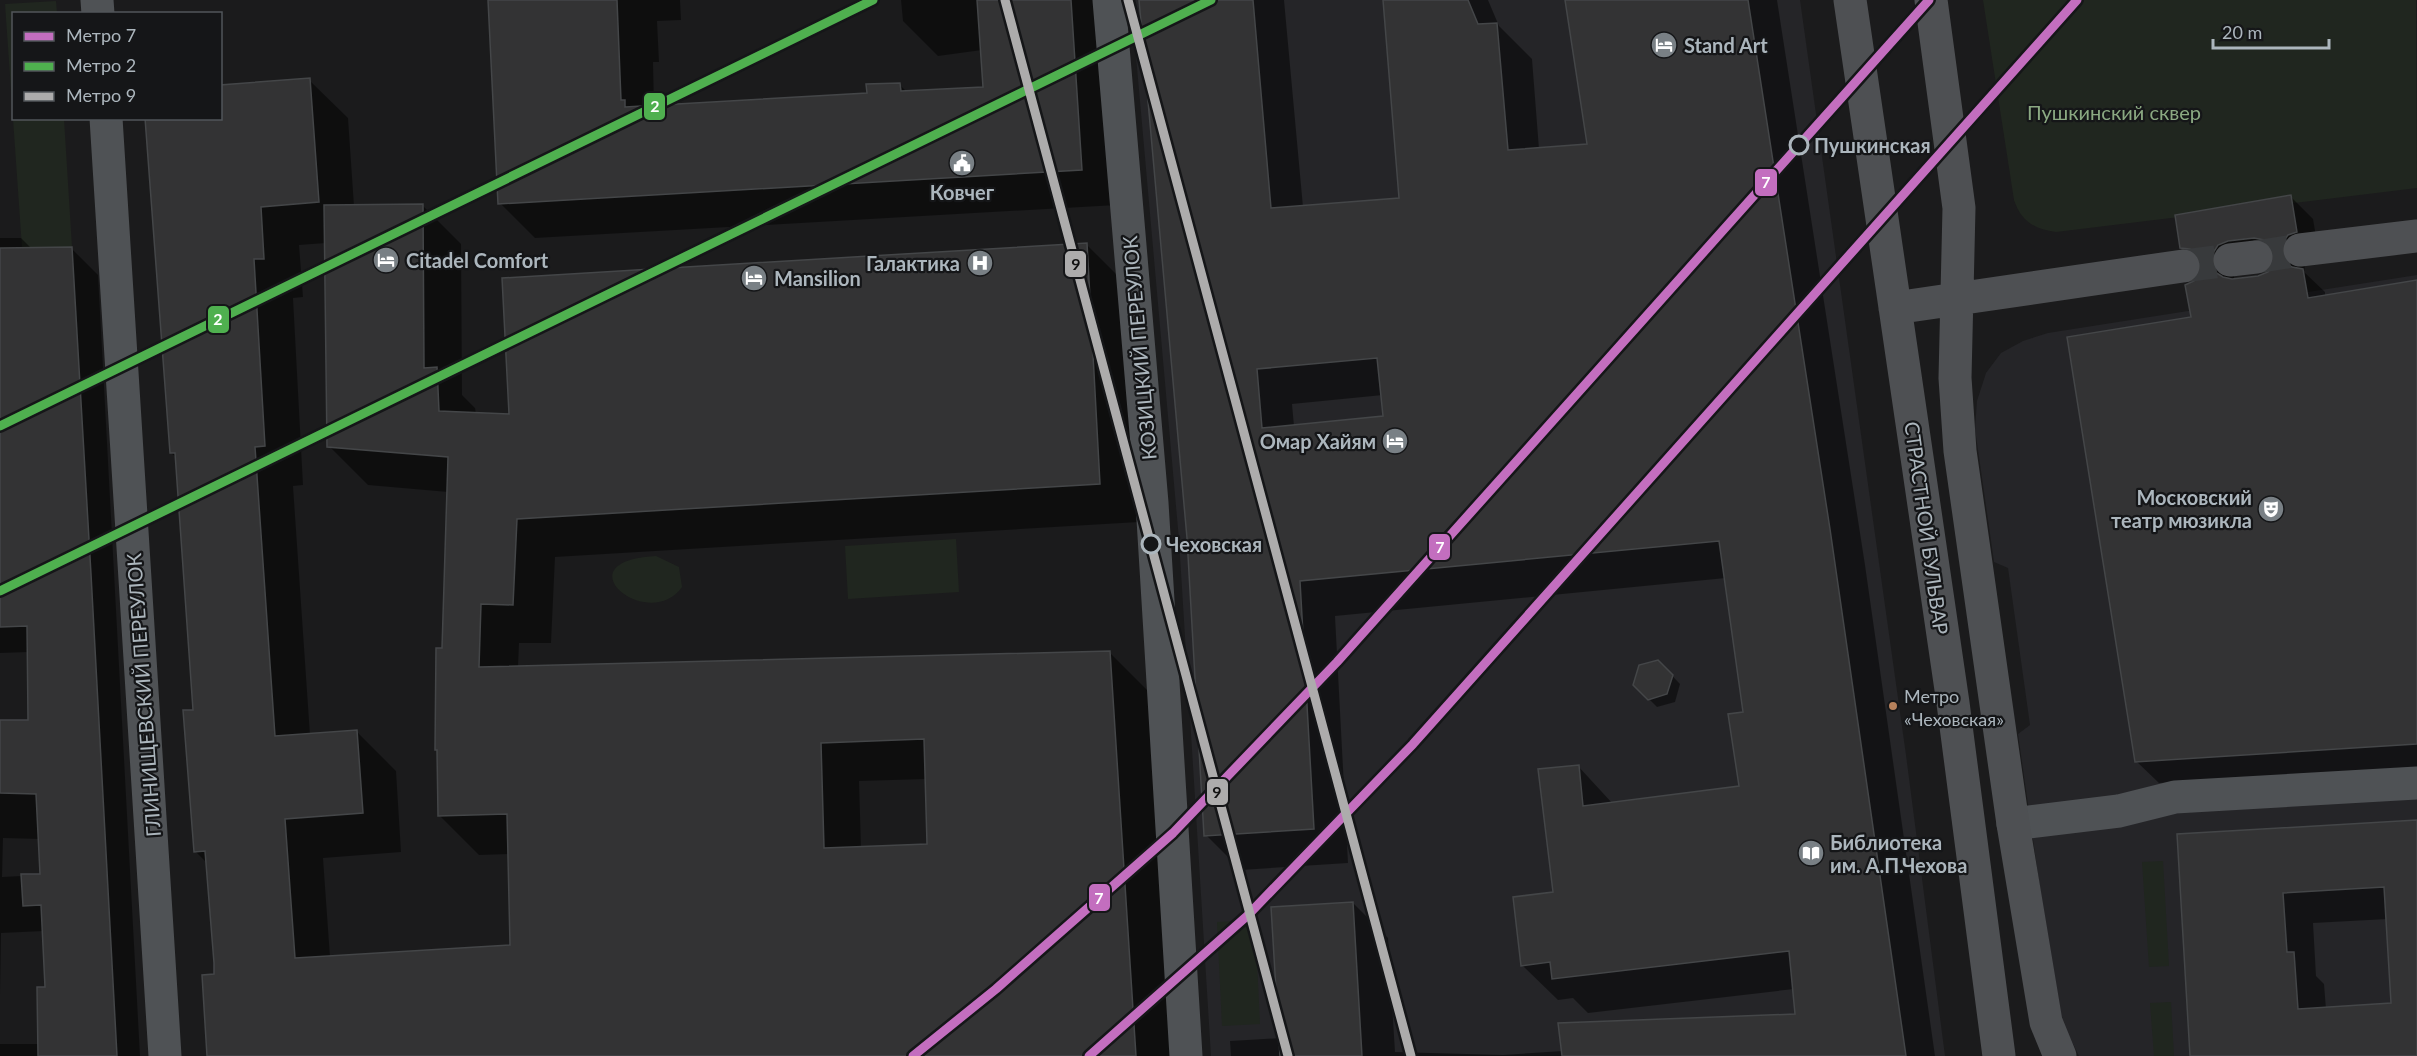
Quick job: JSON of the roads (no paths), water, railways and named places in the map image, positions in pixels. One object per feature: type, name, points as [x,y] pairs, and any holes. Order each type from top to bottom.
[{"type":"main road","name":"СТРАСТНОЙ БУЛЬВАР","points":[[1850,0],[1953,704],[1999,1056]]},
{"type":"main road","points":[[1930,0],[1959,208],[1955,378],[1960,451],[2013,824],[2046,1022],[2060,1056]]},
{"type":"main road","points":[[2300,250],[2417,236]]},
{"type":"main road","points":[[1896,308],[2182,266]]},
{"type":"street","name":"КОЗИЦКИЙ ПЕРЕУЛОК","points":[[1109,0],[1152,503],[1186,1056]]},
{"type":"street","name":"ГЛИНИЩЕВСКИЙ ПЕРЕУЛОК","points":[[106,120],[165,1056]]},
{"type":"street","points":[[2013,824],[2119,811],[2175,797],[2417,783]]},
{"type":"street","points":[[2044,1056],[2046,1022]]},
{"type":"tunnel","points":[[2256,257],[2300,250]]},
{"type":"tunnel","points":[[2183,266],[2230,260]]},
{"type":"metro line","name":"2","points":[[0,426],[873,0]]},
{"type":"metro line","name":"9","points":[[1005,0],[1288,1056]]},
{"type":"metro line","name":"9","points":[[1128,0],[1411,1056]]},
{"type":"metro line","name":"2","points":[[0,591],[1211,0]]},
{"type":"metro line","name":"7","points":[[913,1056],[996,989],[1173,833],[1337,662],[1929,0]]},
{"type":"metro line","name":"7","points":[[1089,1056],[1247,916],[1413,744],[2077,0]]},
{"type":"place","name":"Stand Art","points":[[1664,45]]},
{"type":"place","name":"Пушкинская","points":[[1799,145]]},
{"type":"place","name":"Ковчег","points":[[962,163]]},
{"type":"place","name":"Citadel Comfort","points":[[386,260]]},
{"type":"place","name":"Галактика","points":[[980,263]]},
{"type":"place","name":"Mansilion","points":[[754,278]]},
{"type":"place","name":"Омар Хайям","points":[[1395,441]]},
{"type":"place","name":"Московский театр мюзикла","points":[[2271,509]]},
{"type":"place","name":"Чеховская","points":[[1151,544]]},
{"type":"place","name":"Метро «Чеховская»","points":[[1893,706]]},
{"type":"place","name":"Библиотека им. А.П.Чехова","points":[[1811,853]]},
{"type":"park label","name":"Пушкинский сквер","points":[[2114,112]]}]
